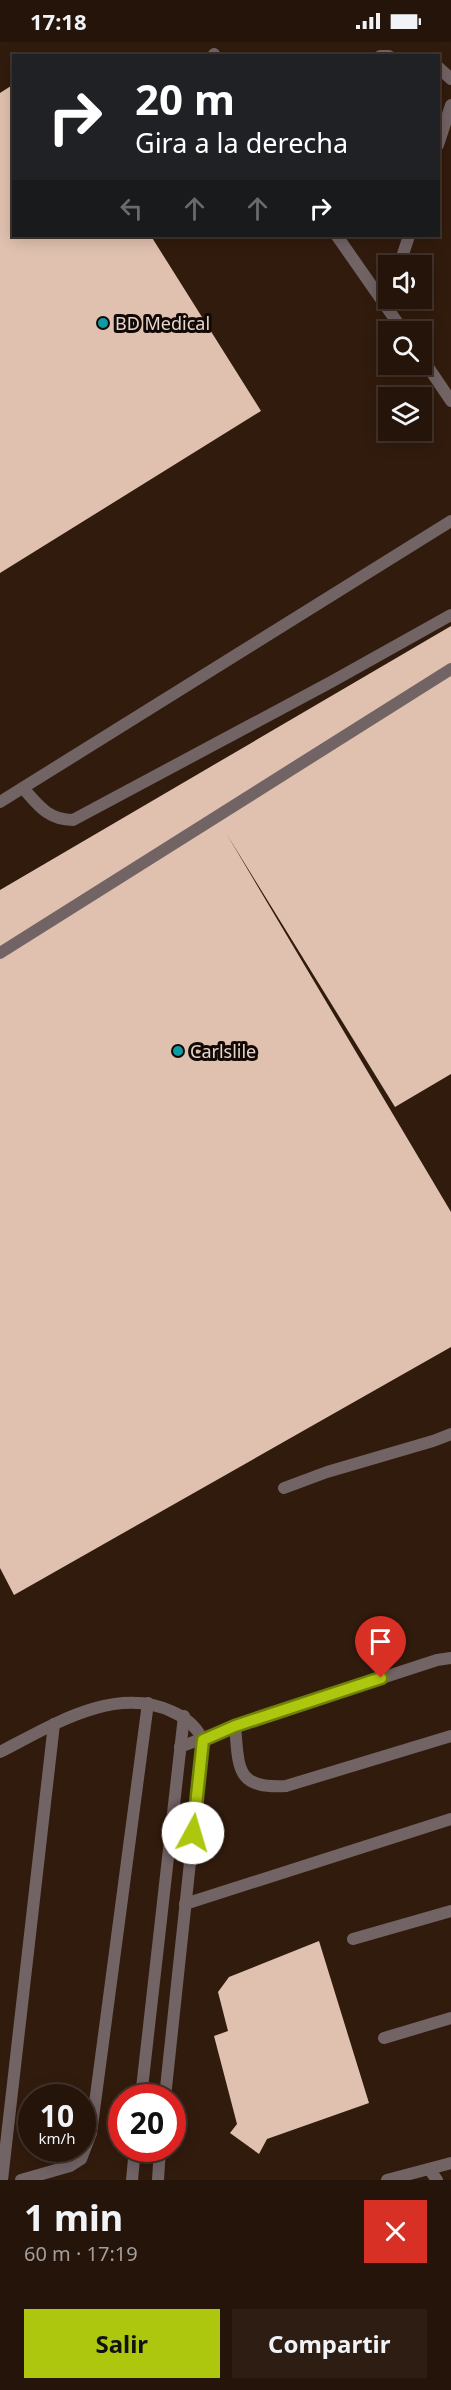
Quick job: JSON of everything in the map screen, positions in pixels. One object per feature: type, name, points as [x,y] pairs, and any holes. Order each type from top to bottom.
[{"type":"street","points":[[440,139],[451,105]]},
{"type":"street","points":[[338,237],[378,289]]},
{"type":"street","points":[[403,255],[409,237]]},
{"type":"street","points":[[432,373],[451,401]]},
{"type":"street","points":[[0,802],[451,521]]},
{"type":"street","points":[[23,788],[42,811],[51,817],[73,820],[451,615]]},
{"type":"street","points":[[0,953],[451,669]]},
{"type":"street","points":[[284,1488],[327,1472],[451,1434]]},
{"type":"street","points":[[180,1747],[235,1726],[437,1660],[451,1658]]},
{"type":"street","points":[[21,2180],[70,2166],[81,2159],[91,2133],[148,1703]]},
{"type":"street","points":[[0,1752],[54,1724],[95,1707],[148,1703],[184,1716],[193,1724],[203,1740],[166,2084]]},
{"type":"street","points":[[142,2084],[184,1716]]},
{"type":"street","points":[[2,2180],[54,1724]]},
{"type":"street","points":[[235,1726],[238,1767],[248,1779],[256,1784],[270,1786],[286,1786],[451,1736]]},
{"type":"street","points":[[186,1904],[451,1819]]},
{"type":"street","points":[[354,1939],[451,1911]]},
{"type":"street","points":[[384,2038],[451,2018]]},
{"type":"street","points":[[132,2180],[134,2162]]},
{"type":"street","points":[[158,2180],[159,2162]]},
{"type":"street","points":[[387,2180],[451,2163]]},
{"type":"street","points":[[429,2169],[437,2180]]},
{"type":"building","name":"BD Medical","points":[[12,85],[12,237],[152,237],[261,411],[0,573],[0,93]]},
{"type":"building","name":"Carlslile","points":[[451,626],[451,1074],[395,1107],[226,833],[451,1212],[451,1347],[14,1595],[0,1568],[0,890]]},
{"type":"building","points":[[319,1941],[369,2103],[267,2139],[259,2154],[230,2133],[237,2124],[214,2036],[228,2031],[218,1992],[229,1977]]},
{"type":"place","name":"BD Medical","points":[[103,323]]},
{"type":"place","name":"Carlslile","points":[[178,1051]]},
{"type":"route","points":[[193,1833],[203,1740],[235,1726],[381,1678]]}]
